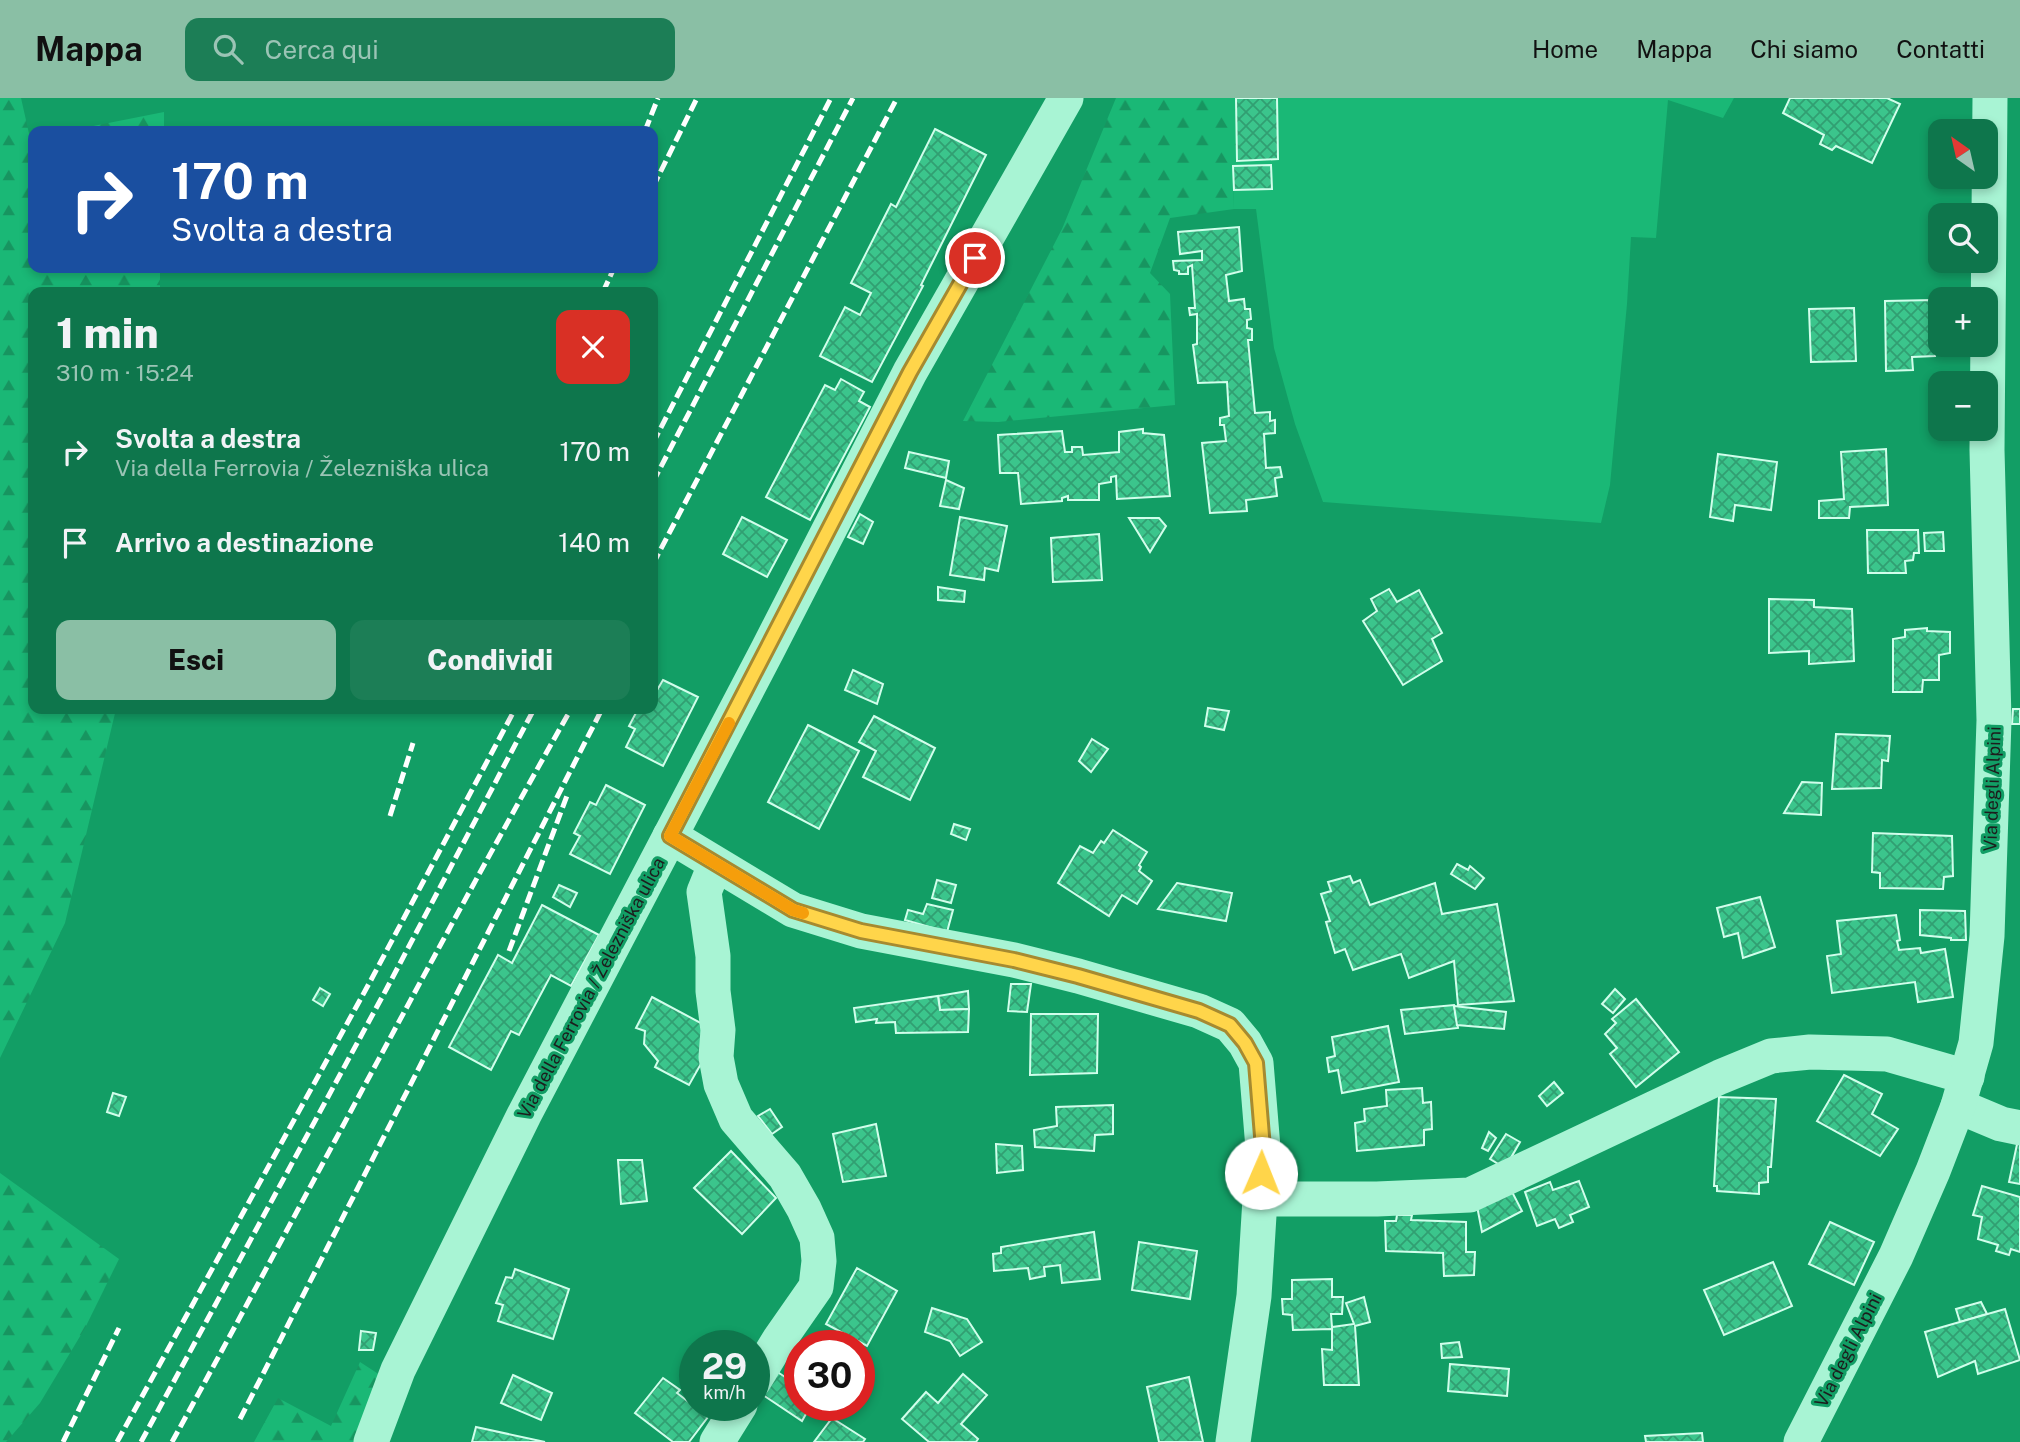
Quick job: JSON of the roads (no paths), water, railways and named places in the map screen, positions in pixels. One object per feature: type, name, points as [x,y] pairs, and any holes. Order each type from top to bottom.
[{"type":"street","name":"Via della Ferrovia / Železniška ulica","points":[[371,1442],[398,1370],[472,1217],[910,372],[1066,98]]},
{"type":"street","name":"Via degli Alpini","points":[[1801,1442],[1896,1256],[1933,1171],[1962,1092],[1976,1043],[1987,936],[1994,720],[1987,450],[1990,98]]},
{"type":"street","points":[[670,836],[793,910],[861,931],[1014,960],[1078,976],[1199,1011],[1230,1025],[1245,1043],[1256,1063],[1263,1148],[1254,1296],[1233,1442]]},
{"type":"street","points":[[715,865],[704,892],[713,956],[713,991],[718,1030],[716,1057],[722,1084],[736,1119],[785,1176],[817,1238],[819,1262],[816,1287],[770,1355]]},
{"type":"street","points":[[1260,1199],[1377,1199],[1470,1195],[1635,1116],[1771,1056],[1810,1052],[1887,1054],[1962,1092],[2001,1124],[2020,1128]]},
{"type":"street","points":[[717,1442],[730,1421]]},
{"type":"railway","points":[[647,126],[658,98]]},
{"type":"railway","points":[[658,177],[697,98]]},
{"type":"railway","points":[[658,433],[831,98]]},
{"type":"railway","points":[[658,472],[853,98]]},
{"type":"railway","points":[[658,554],[897,98]]},
{"type":"railway","points":[[605,287],[612,273]]},
{"type":"railway","points":[[117,1442],[371,980],[512,714]]},
{"type":"railway","points":[[141,1442],[387,988],[531,714]]},
{"type":"railway","points":[[172,1442],[568,714]]},
{"type":"railway","points":[[240,1419],[599,714]]},
{"type":"railway","points":[[390,816],[413,743]]},
{"type":"railway","points":[[509,951],[568,793]]},
{"type":"railway","points":[[63,1442],[119,1328]]}]
